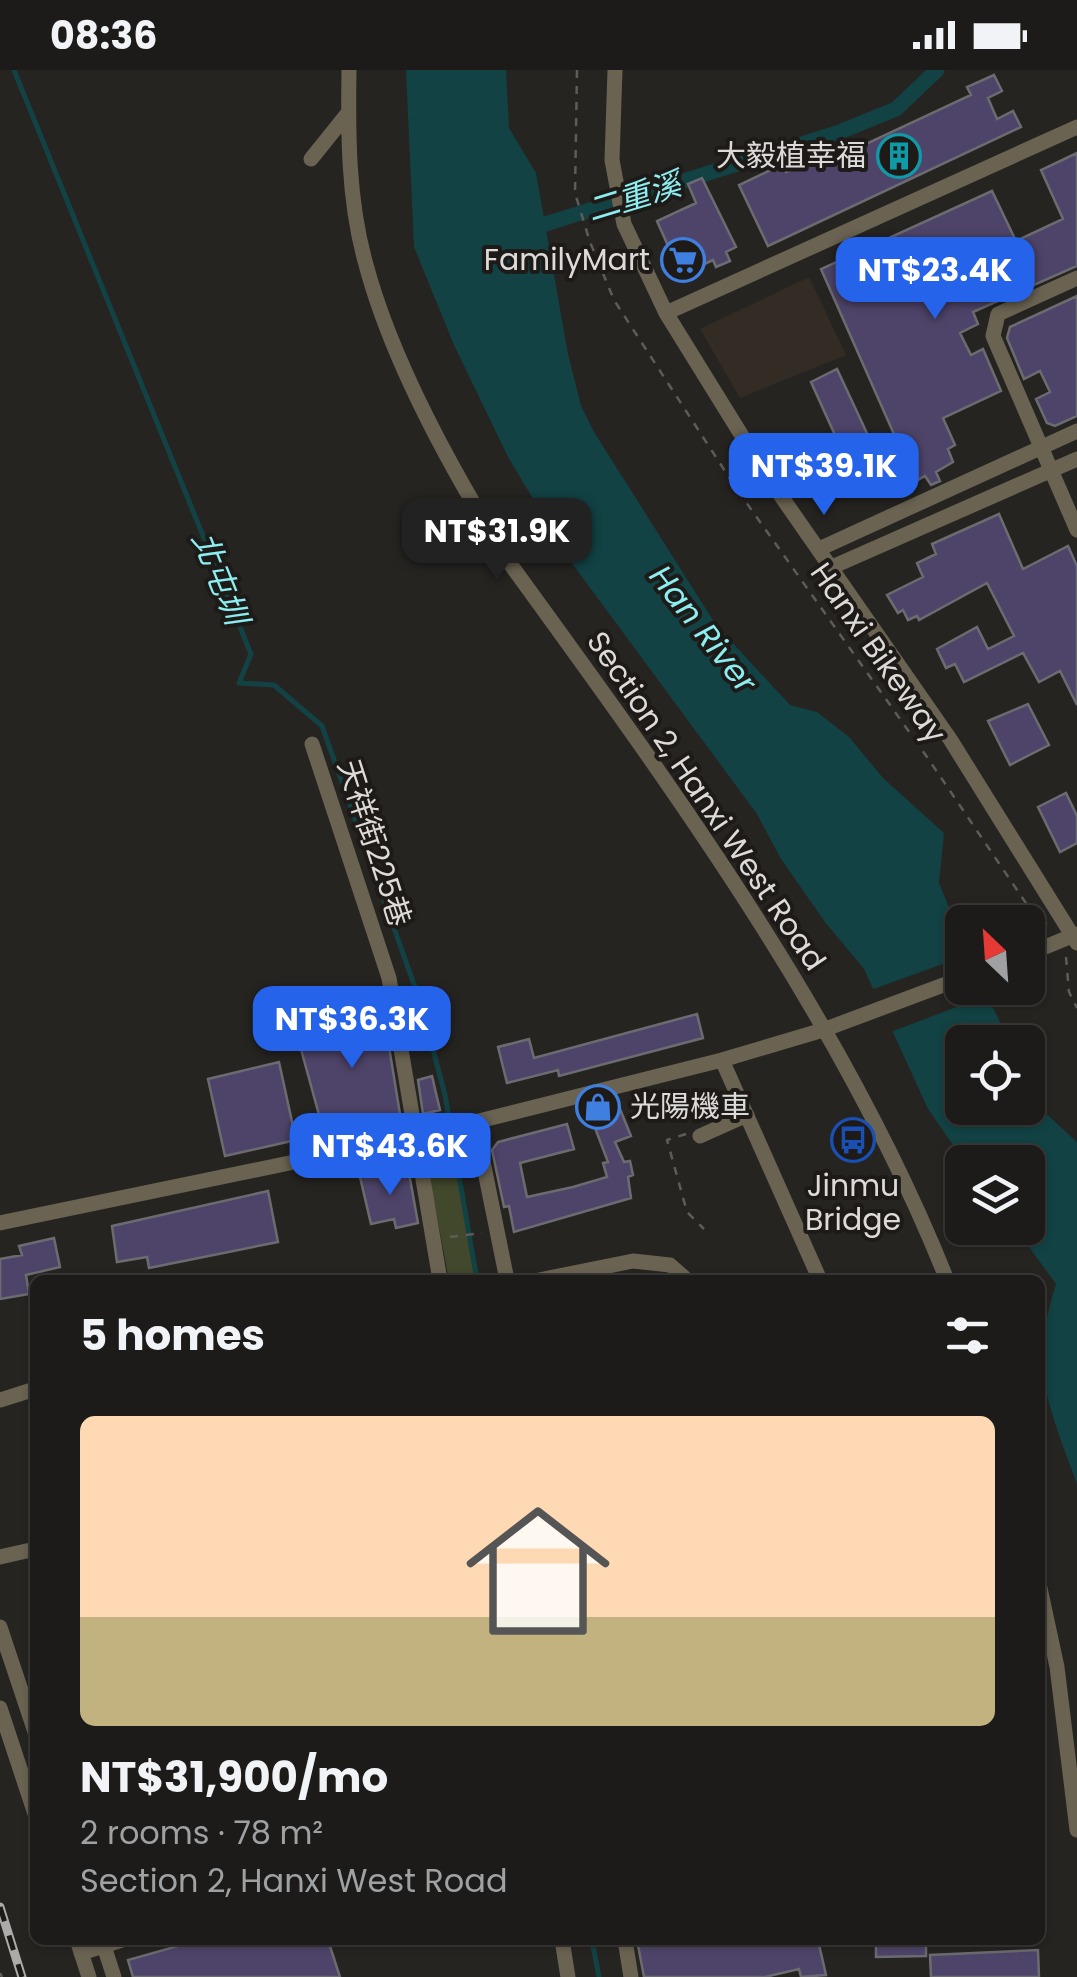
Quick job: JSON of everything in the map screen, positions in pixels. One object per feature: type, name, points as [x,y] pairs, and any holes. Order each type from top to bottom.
[{"type":"street","name":"Section 2, Hanxi West Road","points":[[348,70],[352,190],[364,260],[390,331],[442,444],[503,552],[756,917],[824,1030],[906,1182],[945,1275]]},
{"type":"street","points":[[615,70],[612,160],[624,224],[666,313],[765,473],[950,740],[1076,938],[1045,947]]},
{"type":"street","points":[[311,159],[348,113]]},
{"type":"street","points":[[666,313],[1077,127]]},
{"type":"street","points":[[1077,278],[998,314],[993,336],[1077,530]]},
{"type":"street","points":[[819,549],[1077,431]]},
{"type":"street","points":[[832,567],[1077,460]]},
{"type":"street","name":"天祥街225巷","points":[[312,744],[389,978],[439,1275]]},
{"type":"street","points":[[0,1224],[415,1137],[722,1060],[845,1023],[945,985]]},
{"type":"street","points":[[722,1060],[818,1275]]},
{"type":"street","points":[[700,1136],[747,1115]]},
{"type":"street","points":[[475,1122],[505,1275]]},
{"type":"street","points":[[564,1275],[633,1261],[670,1265],[682,1275]]},
{"type":"street","points":[[0,1400],[30,1391]]},
{"type":"street","points":[[0,1557],[30,1549]]},
{"type":"street","points":[[1045,1611],[1057,1667],[1077,1830]]},
{"type":"street","points":[[0,1626],[30,1717]]},
{"type":"street","points":[[0,1708],[30,1799]]},
{"type":"street","points":[[104,1945],[114,1977]]},
{"type":"street","points":[[563,1945],[568,1977]]},
{"type":"street","points":[[626,1945],[631,1977]]},
{"type":"street","points":[[79,1946],[89,1977]]},
{"type":"path","name":"Hanxi Bikeway","points":[[577,70],[575,193],[614,300],[736,488],[1034,914],[1046,922]]},
{"type":"path","points":[[1067,960],[1069,992],[1077,1008]]},
{"type":"path","points":[[700,1136],[689,1133],[667,1140],[686,1212],[704,1228]]},
{"type":"path","points":[[451,1237],[471,1234]]},
{"type":"shaded area","points":[[809,277],[846,355],[740,398],[700,329]]},
{"type":"green space","points":[[451,1146],[479,1275],[448,1275],[425,1155]]},
{"type":"water","name":"Han River","points":[[406,70],[506,70],[509,128],[536,173],[568,354],[581,406],[594,432],[716,625],[790,705],[817,712],[849,737],[883,778],[944,833],[939,883],[948,905],[945,905],[945,1005],[992,1005],[1002,1025],[945,1025],[945,1125],[1045,1125],[1045,1113],[1077,1142],[1077,1484],[1050,1408],[1045,1379],[1045,1334],[1056,1284],[1027,1245],[1045,1245],[1045,1145],[953,1145],[928,1109],[864,969],[825,922],[781,859],[757,814],[571,562],[508,457],[454,345],[414,247]]},
{"type":"pier","points":[[945,963],[945,1005],[962,1005],[888,1033],[868,991]]},
{"type":"building","name":"大毅植幸福","points":[[994,75],[1002,91],[988,98],[997,119],[1013,111],[1021,127],[768,246],[739,185],[783,164],[786,172],[828,153],[832,160],[971,95],[967,87]]},
{"type":"building","points":[[1077,153],[1077,266],[973,312],[978,324],[960,333],[971,355],[983,349],[1001,391],[943,418],[955,445],[948,449],[953,462],[936,472],[940,481],[931,485],[925,476],[907,486],[899,470],[859,488],[811,382],[837,369],[879,459],[901,450],[821,269],[992,191],[1016,241],[1063,219],[1041,170]]},
{"type":"building","points":[[702,178],[736,247],[726,252],[730,261],[716,267],[713,260],[681,275],[657,221],[696,203],[688,184]]},
{"type":"building","points":[[1077,296],[1077,416],[1055,426],[1047,423],[1036,399],[1050,392],[1040,371],[1024,379],[1007,338],[1010,327]]},
{"type":"building","points":[[999,514],[1023,569],[1068,546],[1077,566],[1077,705],[1060,671],[1039,682],[1023,653],[964,682],[955,664],[946,668],[937,649],[977,627],[988,649],[1014,636],[987,583],[919,620],[917,616],[908,620],[903,610],[898,613],[887,595],[923,577],[917,563],[936,554],[932,544]]},
{"type":"building","points":[[1028,704],[1049,745],[1010,765],[988,721]]},
{"type":"building","points":[[1066,793],[1077,816],[1077,843],[1060,852],[1038,807]]},
{"type":"building","points":[[382,1004],[400,1114],[324,1133],[299,1042],[333,1033],[330,1018]]},
{"type":"building","points":[[697,1014],[703,1038],[559,1076],[558,1070],[507,1083],[498,1047],[529,1039],[534,1058]]},
{"type":"building","points":[[279,1062],[296,1140],[225,1156],[208,1079]]},
{"type":"building","points":[[432,1076],[440,1110],[423,1114],[418,1080]]},
{"type":"building","points":[[620,1109],[631,1136],[615,1142],[624,1162],[630,1161],[631,1198],[514,1232],[509,1206],[504,1207],[492,1150],[498,1142],[567,1124],[574,1149],[520,1163],[527,1197],[573,1187],[607,1177],[603,1163],[608,1162],[592,1120]]},
{"type":"building","points":[[402,1168],[409,1173],[418,1223],[396,1228],[394,1219],[371,1224],[360,1177]]},
{"type":"building","points":[[268,1191],[278,1242],[149,1268],[147,1257],[117,1262],[112,1226]]},
{"type":"building","points":[[54,1238],[60,1267],[26,1275],[29,1294],[0,1299],[0,1259],[22,1255],[19,1246]]},
{"type":"building","points":[[181,1945],[330,1945],[340,1977],[133,1977],[128,1960]]},
{"type":"building","points":[[638,1945],[819,1945],[826,1975],[801,1977],[799,1969],[765,1977],[644,1977]]},
{"type":"building","points":[[876,1945],[926,1945],[926,1956],[876,1957]]},
{"type":"building","points":[[1038,1950],[1039,1977],[931,1977],[930,1955]]},
{"type":"waterway","name":"北屯圳","points":[[14,70],[251,654],[239,683],[274,685],[322,726],[421,1004],[445,1095],[476,1275]]},
{"type":"waterway","name":"二重溪","points":[[526,230],[837,133],[896,109],[937,70]]},
{"type":"waterway","name":"北屯圳","points":[[593,1945],[599,1977]]},
{"type":"railway","points":[[0,1907],[22,1977]]},
{"type":"place","name":"大毅植幸福","points":[[899,156]]},
{"type":"place","name":"FamilyMart","points":[[683,260]]},
{"type":"place","name":"光陽機車","points":[[598,1107]]},
{"type":"place","name":"Jinmu Bridge","points":[[853,1140]]}]
